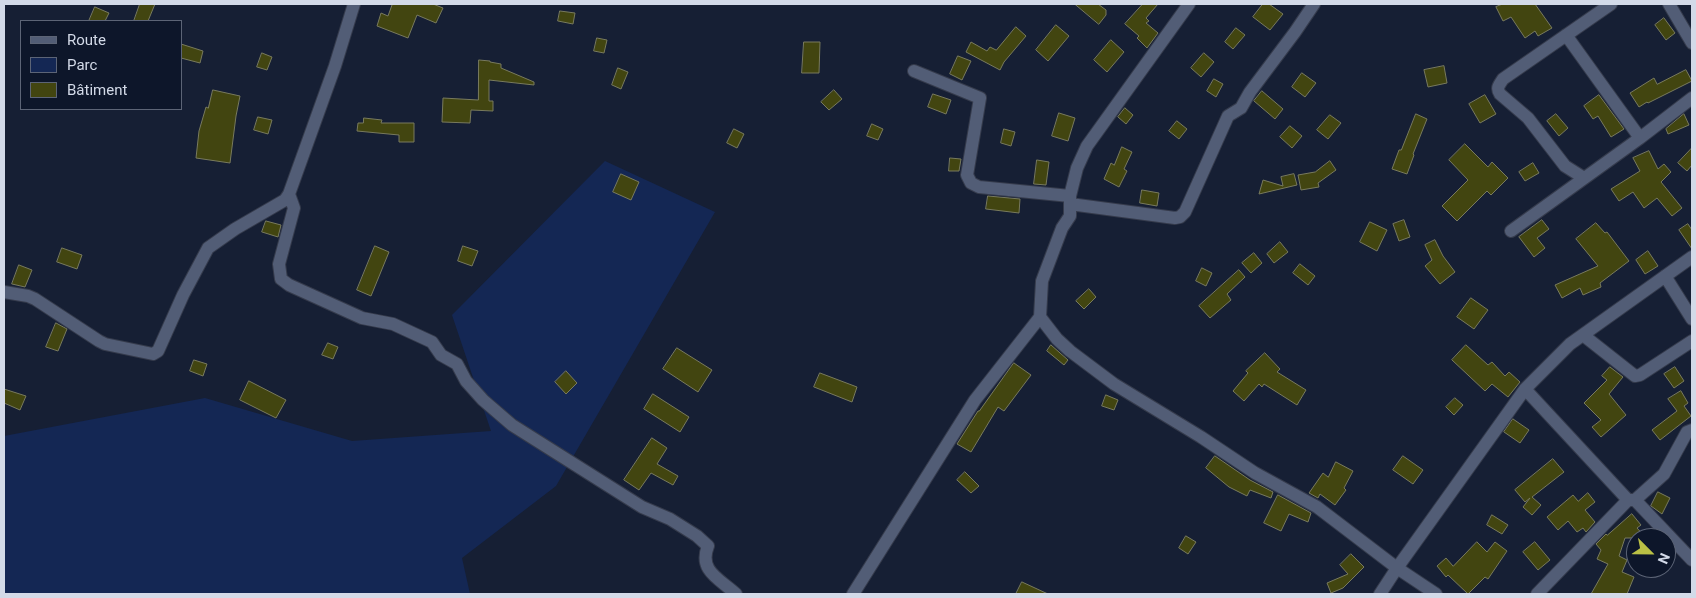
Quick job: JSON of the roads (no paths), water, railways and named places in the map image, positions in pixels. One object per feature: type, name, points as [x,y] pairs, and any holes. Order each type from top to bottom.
[{"type":"street","points":[[4,292],[35,299],[105,344],[154,354],[158,351],[183,295],[208,248],[235,229],[285,200],[289,194],[335,66],[354,4]]},
{"type":"street","points":[[853,594],[975,400],[1040,317],[1042,281],[1062,228],[1070,216],[1070,200],[1077,168],[1087,146],[1189,4]]},
{"type":"street","points":[[914,71],[980,98],[968,175],[971,183],[979,187],[1175,218],[1180,217],[1185,212],[1228,116],[1241,108],[1250,92],[1314,4]]},
{"type":"street","points":[[1584,178],[1565,166],[1528,118],[1498,90],[1498,85],[1502,79],[1610,4]]},
{"type":"street","points":[[1669,4],[1692,43]]},
{"type":"street","points":[[1566,35],[1640,138]]},
{"type":"street","points":[[1511,231],[1692,98]]},
{"type":"street","points":[[289,194],[294,208],[279,264],[281,279],[289,285],[362,318],[394,324],[432,342],[441,355],[457,364],[466,381],[483,400],[512,425],[642,507],[670,519],[697,536],[708,546],[705,562],[709,572],[729,592]]},
{"type":"street","points":[[1380,594],[1396,568],[1524,389],[1570,344],[1692,257]]},
{"type":"street","points":[[1666,276],[1692,318]]},
{"type":"street","points":[[1040,317],[1070,351],[1114,384],[1202,437],[1255,473],[1317,507],[1396,568],[1436,594]]},
{"type":"street","points":[[1583,334],[1634,376],[1640,375],[1692,341]]},
{"type":"street","points":[[1524,389],[1692,560]]},
{"type":"street","points":[[1537,594],[1632,500],[1664,474],[1687,432],[1692,430]]}]
